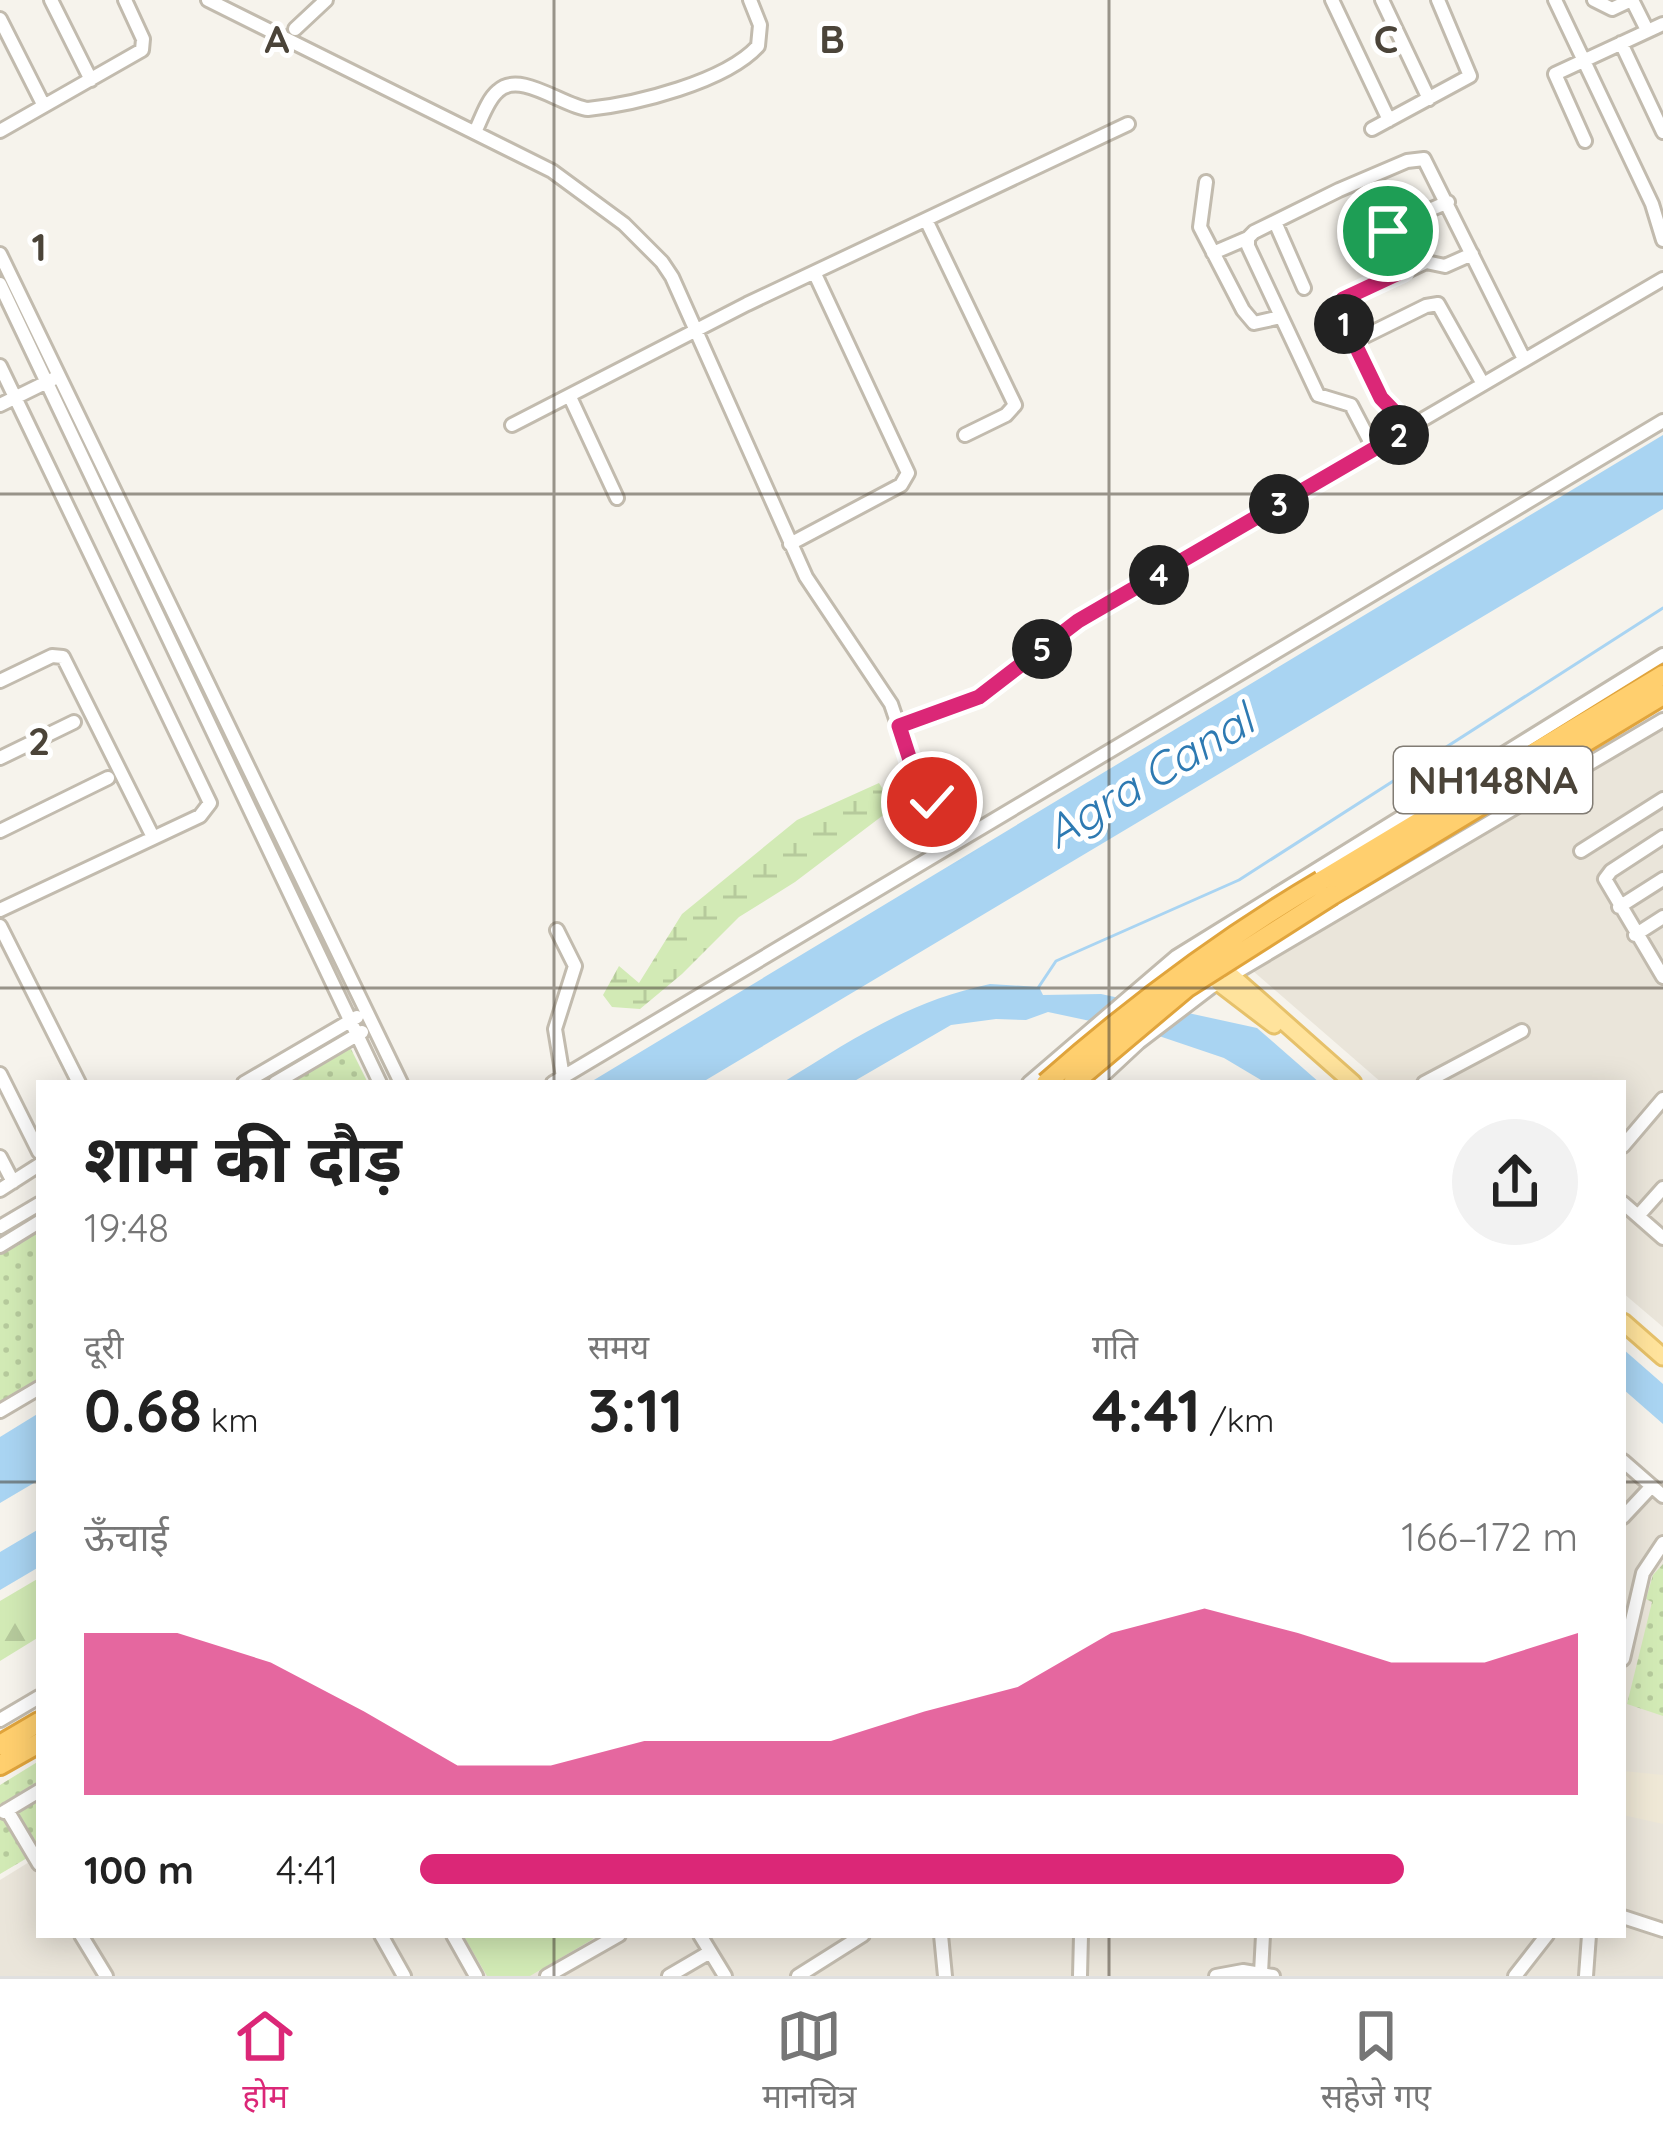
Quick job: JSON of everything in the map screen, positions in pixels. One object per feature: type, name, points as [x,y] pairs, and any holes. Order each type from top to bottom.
[{"type":"highway","name":"NH148NA","points":[[1077,1080],[1186,988],[1327,888],[1663,675]]},
{"type":"highway","name":"NH148NA","points":[[1050,1080],[1174,975],[1242,928],[1327,888],[1663,695]]},
{"type":"highway","points":[[0,1744],[36,1724]]},
{"type":"highway","points":[[0,1766],[36,1745]]},
{"type":"main road","points":[[1226,980],[1336,1080]]},
{"type":"main road","points":[[1226,980],[1349,1080]]},
{"type":"main road","points":[[1626,1325],[1663,1357]]},
{"type":"main road","points":[[1626,1336],[1663,1368]]},
{"type":"street","points":[[52,0],[91,80]]},
{"type":"street","points":[[0,131],[142,50],[143,39],[124,0]]},
{"type":"street","points":[[208,0],[553,171],[623,224],[662,262],[790,544],[832,619],[891,704],[911,763],[950,846]]},
{"type":"street","points":[[475,133],[496,92],[506,86],[525,86],[588,109],[672,90],[717,73],[758,46],[760,25],[750,0]]},
{"type":"street","points":[[1332,0],[1389,120]]},
{"type":"street","points":[[1382,0],[1430,100]]},
{"type":"street","points":[[1372,129],[1470,76],[1438,0]]},
{"type":"street","points":[[1555,0],[1652,204],[1663,240]]},
{"type":"street","points":[[1594,0],[1612,9],[1632,0],[1647,30]]},
{"type":"street","points":[[295,29],[318,2]]},
{"type":"street","points":[[0,19],[44,106]]},
{"type":"street","points":[[1585,141],[1554,79],[1556,72],[1663,24]]},
{"type":"street","points":[[1622,43],[1663,132]]},
{"type":"street","points":[[512,425],[693,331],[1128,124]]},
{"type":"street","points":[[1213,253],[1415,159],[1429,164],[1524,359]]},
{"type":"street","points":[[1207,182],[1199,222],[1213,253],[1251,321],[1262,324],[1282,317]]},
{"type":"street","points":[[1403,271],[1388,235],[1390,226],[1448,202]]},
{"type":"street","points":[[927,222],[1015,405],[1006,416],[965,435]]},
{"type":"street","points":[[1275,222],[1304,288]]},
{"type":"street","points":[[1247,238],[1318,395],[1351,405],[1374,449]]},
{"type":"street","points":[[0,254],[53,379],[379,1080]]},
{"type":"street","points":[[1410,428],[1385,406],[1337,304],[1430,261],[1448,265],[1472,254]]},
{"type":"street","points":[[790,544],[901,485],[908,472],[815,274]]},
{"type":"street","points":[[899,726],[979,697],[1078,621],[1663,279]]},
{"type":"street","points":[[0,284],[53,379],[400,1080]]},
{"type":"street","points":[[1353,342],[1438,304],[1483,384]]},
{"type":"street","points":[[0,366],[208,797],[206,812],[0,910]]},
{"type":"street","points":[[0,405],[53,379]]},
{"type":"street","points":[[570,397],[617,498]]},
{"type":"street","points":[[557,930],[575,966],[555,1029],[558,1080],[1663,421]]},
{"type":"street","points":[[1032,1080],[1176,957],[1663,655]]},
{"type":"street","points":[[0,681],[52,656],[63,657],[153,837]]},
{"type":"street","points":[[1098,1080],[1151,1033],[1226,980],[1663,720]]},
{"type":"street","points":[[0,758],[74,722]]},
{"type":"street","points":[[0,830],[108,778]]},
{"type":"street","points":[[1580,851],[1663,799]]},
{"type":"street","points":[[1663,837],[1606,876],[1606,886],[1635,934],[1658,959],[1663,977]]},
{"type":"street","points":[[1619,907],[1663,879]]},
{"type":"street","points":[[1256,910],[1280,948]]},
{"type":"street","points":[[1635,934],[1663,917]]},
{"type":"street","points":[[0,926],[77,1080]]},
{"type":"street","points":[[249,1080],[366,1012]]},
{"type":"street","points":[[280,1080],[373,1026]]},
{"type":"street","points":[[1430,1080],[1522,1031]]},
{"type":"street","points":[[0,1074],[36,1146]]},
{"type":"street","points":[[1626,1143],[1663,1100]]},
{"type":"street","points":[[0,1156],[13,1182]]},
{"type":"street","points":[[0,1190],[36,1167]]},
{"type":"street","points":[[1638,1216],[1663,1189]]},
{"type":"street","points":[[0,1227],[36,1206]]},
{"type":"street","points":[[1626,1206],[1663,1238]]},
{"type":"street","points":[[0,1246],[36,1224]]},
{"type":"street","points":[[0,1411],[36,1390]]},
{"type":"street","points":[[1626,1464],[1657,1491],[1626,1515]]},
{"type":"street","points":[[1628,1614],[1643,1573],[1663,1543]]},
{"type":"street","points":[[0,1720],[36,1699]]},
{"type":"street","points":[[36,1793],[4,1812],[36,1860]]},
{"type":"street","points":[[1626,1918],[1663,1930]]},
{"type":"street","points":[[83,1938],[106,1976]]},
{"type":"street","points":[[382,1938],[404,1976]]},
{"type":"street","points":[[455,1938],[476,1976]]},
{"type":"street","points":[[702,1938],[724,1976]]},
{"type":"street","points":[[798,1976],[858,1938]]},
{"type":"street","points":[[941,1938],[945,1976]]},
{"type":"street","points":[[1080,1976],[1081,1938]]},
{"type":"street","points":[[1216,1976],[1243,1971],[1270,1975],[1264,1938]]},
{"type":"street","points":[[1515,1976],[1545,1938]]},
{"type":"street","points":[[1586,1976],[1589,1938]]},
{"type":"street","points":[[547,1976],[603,1939]]},
{"type":"street","points":[[669,1976],[710,1952]]},
{"type":"shaded area","points":[[1663,714],[1663,1327],[1626,1296],[1626,1080],[1379,1080],[1253,971]]},
{"type":"shaded area","points":[[1626,1474],[1663,1506],[1663,1976],[0,1976],[0,1880],[36,1858],[36,1938],[1626,1938]]},
{"type":"shaded area","points":[[1626,1771],[1663,1775],[1663,1824],[1626,1816]]},
{"type":"green space","points":[[879,783],[894,807],[795,882],[739,917],[640,1009],[612,1007],[603,995],[619,966],[639,983],[682,914],[797,820]]},
{"type":"green space","points":[[350,1047],[366,1080],[296,1080]]},
{"type":"green space","points":[[36,1233],[36,1383],[0,1404],[0,1254]]},
{"type":"green space","points":[[1663,1564],[1663,1716],[1627,1704],[1652,1602],[1646,1599],[1653,1575]]},
{"type":"green space","points":[[36,1580],[36,1639],[0,1661],[0,1601]]},
{"type":"green space","points":[[36,1763],[36,1853],[0,1874],[0,1785]]},
{"type":"green space","points":[[465,1938],[593,1939],[530,1976],[487,1976]]},
{"type":"water","name":"Agra Canal","points":[[1663,435],[1663,509],[706,1080],[594,1080]]},
{"type":"water","points":[[990,984],[1039,987],[1043,995],[1101,994],[1257,1028],[1317,1080],[1261,1080],[1224,1058],[1156,1035],[1048,1012],[1026,1020],[951,1025],[856,1080],[787,1080],[906,1012]]},
{"type":"water","points":[[1626,1352],[1663,1384],[1663,1424],[1626,1392]]},
{"type":"water","points":[[36,1415],[36,1482],[0,1503],[0,1437]]},
{"type":"water","points":[[36,1531],[36,1569],[0,1590],[0,1552]]},
{"type":"waterway","points":[[1038,988],[1056,961],[1239,880],[1663,608]]},
{"type":"route","points":[[932,802],[911,763],[899,726],[979,697],[1078,621],[1410,428],[1381,398],[1337,307],[1343,299],[1403,271],[1388,231]]}]
